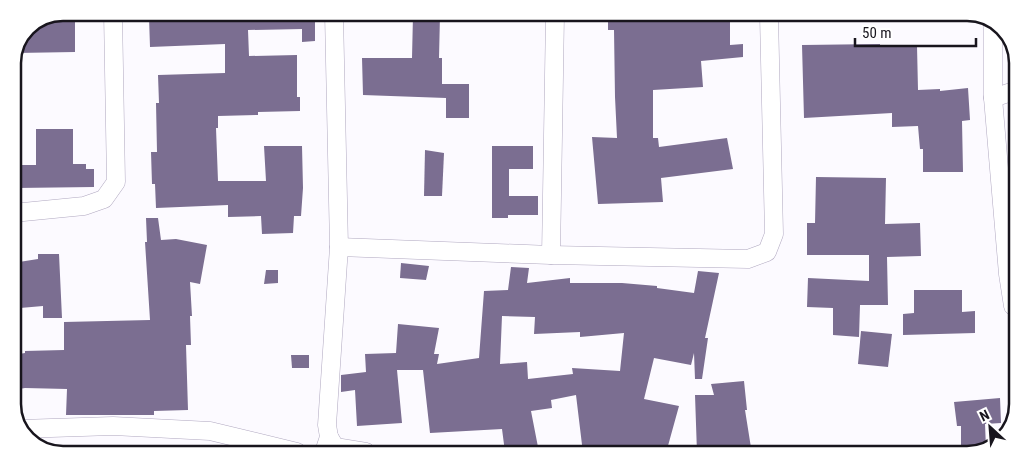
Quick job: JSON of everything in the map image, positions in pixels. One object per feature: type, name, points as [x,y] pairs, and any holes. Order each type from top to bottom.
[{"type":"street","points":[[21,212],[84,206],[104,199],[116,182],[113,21]]},
{"type":"street","points":[[326,444],[339,247],[334,21]]},
{"type":"street","points":[[551,255],[555,21]]},
{"type":"street","points":[[339,247],[551,255],[748,259],[767,252],[774,234],[769,21]]},
{"type":"street","points":[[993,31],[993,98],[1009,280]]},
{"type":"street","points":[[993,98],[1009,93]]},
{"type":"street","points":[[29,428],[113,426],[210,431],[271,446]]},
{"type":"building","points":[[64,21],[75,21],[75,52],[23,53],[30,38],[40,28],[47,24]]},
{"type":"building","points":[[149,21],[315,21],[315,41],[302,42],[302,29],[248,30],[249,56],[297,55],[297,97],[300,97],[300,111],[258,112],[258,115],[218,116],[218,128],[216,128],[218,181],[266,181],[264,146],[302,146],[303,188],[301,216],[294,216],[293,233],[262,234],[261,216],[228,217],[228,205],[156,208],[155,184],[152,184],[151,152],[157,152],[156,103],[159,103],[158,75],[225,73],[225,44],[150,47]]},
{"type":"building","points":[[413,21],[440,21],[439,58],[442,58],[442,84],[469,84],[469,118],[446,118],[446,98],[363,95],[362,58],[412,58]]},
{"type":"building","points":[[608,21],[730,21],[730,45],[743,44],[743,57],[701,61],[703,87],[653,90],[653,138],[658,138],[659,147],[727,138],[733,169],[661,178],[663,202],[598,204],[592,137],[617,138],[614,30],[608,30]]},
{"type":"building","points":[[880,44],[880,47],[917,46],[918,90],[940,89],[940,91],[968,88],[970,120],[962,121],[963,172],[923,172],[923,149],[920,149],[918,126],[892,127],[892,113],[804,118],[802,45]]},
{"type":"building","points":[[36,129],[73,129],[73,164],[86,164],[86,169],[94,169],[94,187],[21,188],[21,165],[36,165]]},
{"type":"building","points":[[492,146],[533,146],[533,169],[509,169],[509,196],[538,196],[538,215],[508,215],[508,218],[492,218]]},
{"type":"building","points":[[425,150],[444,153],[442,196],[424,196]]},
{"type":"building","points":[[816,177],[886,178],[885,224],[920,223],[921,256],[887,257],[888,305],[860,305],[859,337],[833,335],[833,308],[807,307],[808,278],[869,281],[869,255],[807,255],[807,223],[815,223]]},
{"type":"building","points":[[146,218],[158,218],[161,240],[176,239],[207,245],[200,284],[190,282],[191,345],[186,345],[188,410],[154,411],[154,415],[66,415],[67,389],[21,389],[21,354],[25,353],[25,351],[64,350],[64,322],[150,320],[145,242],[147,242]]},
{"type":"building","points":[[38,254],[59,254],[62,318],[43,318],[43,306],[21,308],[21,262],[38,259]]},
{"type":"building","points":[[401,263],[429,266],[426,280],[400,278]]},
{"type":"building","points":[[511,267],[529,268],[527,283],[570,278],[570,283],[622,283],[657,286],[657,288],[694,293],[698,271],[719,273],[705,338],[708,338],[702,379],[695,379],[694,353],[691,365],[654,358],[644,399],[679,406],[668,446],[582,446],[576,395],[551,400],[552,408],[531,411],[538,446],[504,446],[502,429],[430,433],[423,370],[397,370],[402,423],[357,426],[355,390],[341,392],[341,375],[366,372],[365,354],[396,353],[398,324],[439,328],[434,354],[439,354],[437,364],[479,358],[484,291],[508,290]],"holes":[[[502,316],[535,317],[534,334],[580,332],[580,337],[624,333],[620,371],[572,368],[573,374],[528,379],[527,362],[500,364]]]},
{"type":"building","points":[[266,270],[278,270],[278,283],[264,284]]},
{"type":"building","points":[[914,290],[962,290],[962,312],[975,311],[975,333],[903,335],[903,314],[914,313]]},
{"type":"building","points":[[861,331],[892,334],[888,367],[858,364]]},
{"type":"building","points":[[291,355],[309,355],[309,368],[292,368]]},
{"type":"building","points":[[744,381],[747,410],[745,410],[751,446],[697,446],[695,395],[714,395],[711,384]]},
{"type":"building","points":[[1000,398],[1001,423],[985,424],[986,441],[961,446],[961,426],[957,426],[954,402]]}]
